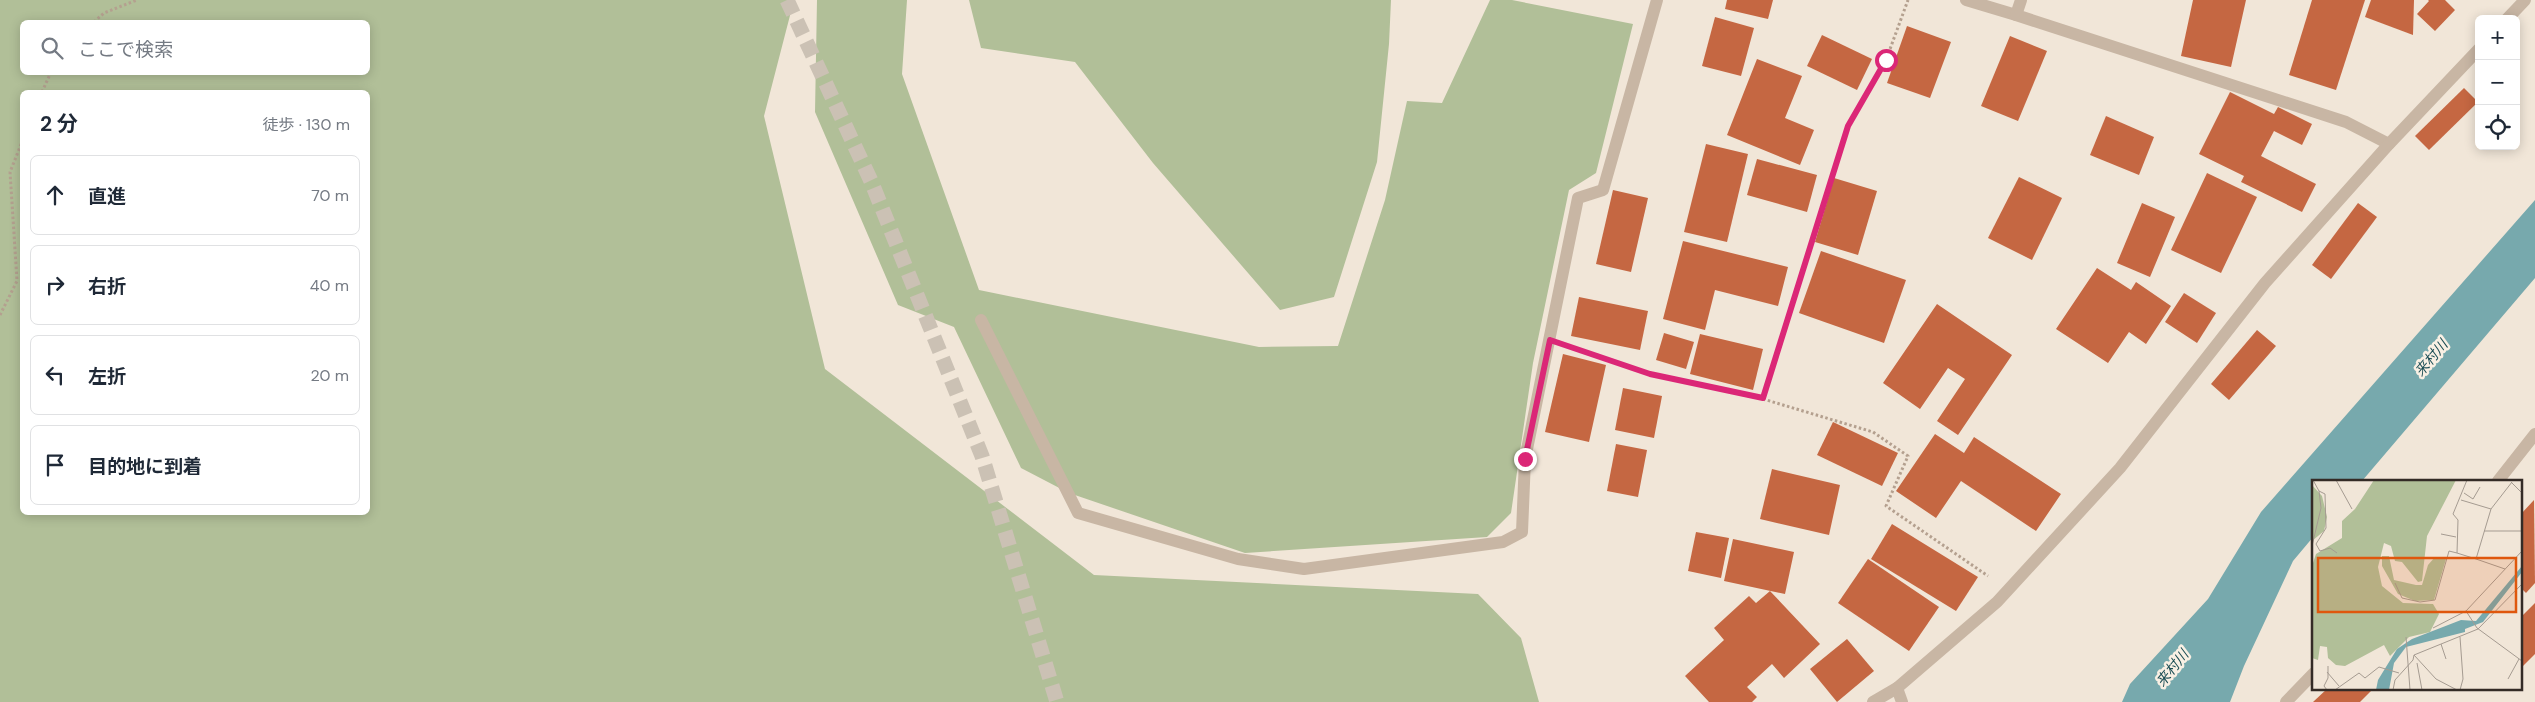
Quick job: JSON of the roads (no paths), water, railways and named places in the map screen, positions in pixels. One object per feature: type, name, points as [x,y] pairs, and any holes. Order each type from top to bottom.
[{"type":"street","points":[[981,320],[1078,513],[1238,559],[1304,569],[1503,542],[1522,532],[1525,459],[1578,198],[1603,190],[1657,0]]},
{"type":"street","points":[[1966,0],[2346,122],[2389,144]]},
{"type":"street","points":[[2016,15],[2021,0]]},
{"type":"street","points":[[2511,15],[2525,0]]},
{"type":"street","points":[[1873,702],[1897,688],[1997,602],[2120,468],[2265,283],[2389,144],[2475,53]]},
{"type":"street","points":[[2499,480],[2535,434]]},
{"type":"street","points":[[2286,702],[2312,675]]},
{"type":"street","points":[[1897,688],[1902,702]]},
{"type":"water","name":"来村川","points":[[2535,200],[2535,278],[2363,480],[2312,480],[2312,538],[2293,561],[2244,666],[2230,702],[2122,702],[2130,684],[2208,599],[2261,512]]},
{"type":"tunnel","points":[[787,0],[871,181],[982,456],[1057,702]]}]
